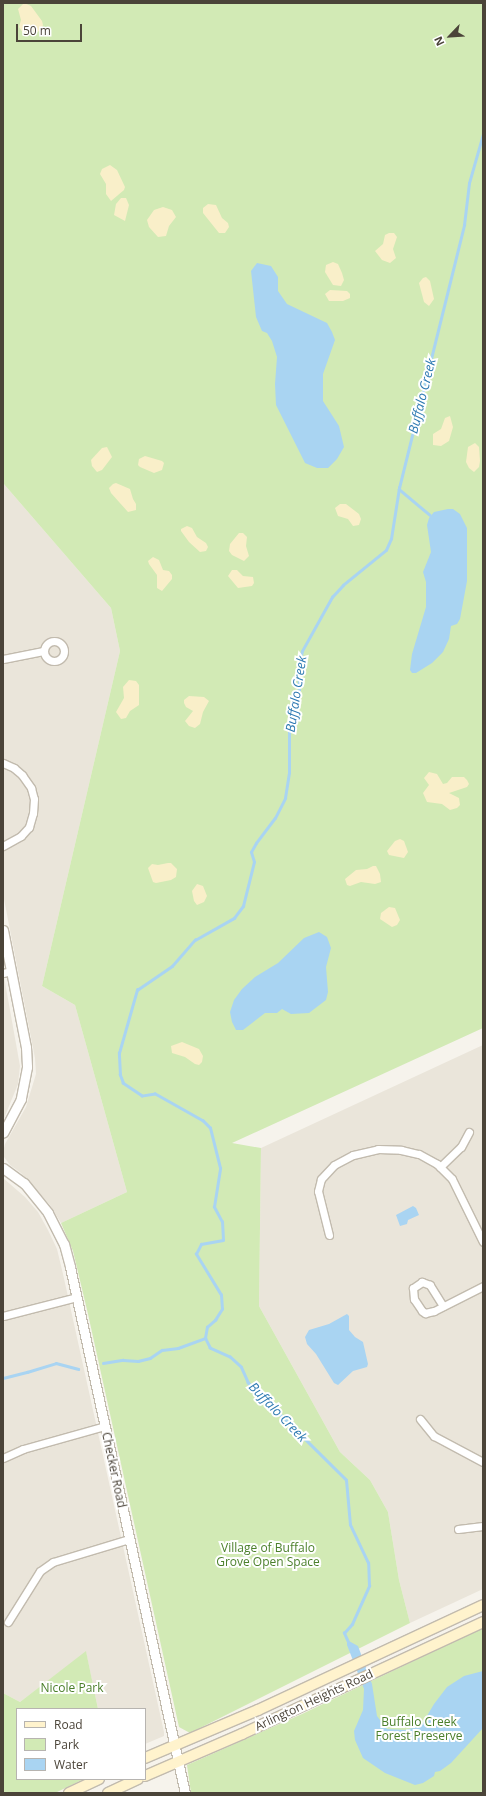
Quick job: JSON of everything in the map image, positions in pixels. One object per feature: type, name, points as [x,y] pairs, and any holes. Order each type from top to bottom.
[{"type":"main road","name":"Arlington Heights Road","points":[[146,1758],[258,1710],[483,1605]]},
{"type":"main road","name":"Arlington Heights Road","points":[[146,1776],[242,1734],[483,1622]]},
{"type":"main road","points":[[69,1793],[97,1780]]},
{"type":"main road","points":[[108,1793],[136,1780]]},
{"type":"street","points":[[3,659],[43,652]]},
{"type":"street","points":[[3,763],[14,768],[22,775],[31,788],[34,799],[33,813],[29,827],[21,836],[3,846]]},
{"type":"street","points":[[3,930],[7,972],[26,1047],[27,1067],[20,1099],[3,1133]]},
{"type":"street","points":[[440,1167],[461,1147],[469,1132]]},
{"type":"street","points":[[329,1236],[318,1190],[321,1179],[334,1165],[353,1155],[378,1149],[401,1150],[419,1154],[440,1167],[452,1179],[483,1242]]},
{"type":"street","name":"Checker Road","points":[[3,1168],[24,1183],[48,1213],[64,1244],[77,1297],[185,1793]]},
{"type":"street","points":[[443,1306],[430,1285],[422,1282],[414,1286],[412,1292],[414,1299],[422,1311],[428,1313],[443,1306],[483,1286]]},
{"type":"street","points":[[3,1316],[77,1297]]},
{"type":"street","points":[[420,1420],[434,1436],[483,1462]]},
{"type":"street","points":[[3,1458],[23,1449],[105,1426]]},
{"type":"street","points":[[458,1529],[483,1526]]},
{"type":"street","points":[[8,1622],[40,1571],[53,1562],[130,1539]]},
{"type":"shaded area","points":[[3,483],[111,608],[120,651],[42,986],[75,1005],[127,1192],[61,1223],[50,1205],[21,1173],[10,1165],[4,1157],[3,1152],[5,1144],[26,1107],[36,1074],[35,1058],[3,894]]},
{"type":"shaded area","points":[[3,971],[20,1066],[18,1084],[3,1121]]},
{"type":"shaded area","points":[[483,1045],[483,1589],[410,1623],[399,1580],[388,1512],[370,1480],[340,1452],[259,1306],[261,1148]]},
{"type":"shaded area","points":[[3,1178],[25,1197],[38,1212],[57,1249],[164,1736],[146,1744],[146,1708],[98,1708],[86,1652],[20,1702],[3,1693]]},
{"type":"green space","name":"Village of Buffalo Grove Open Space","points":[[3,3],[483,3],[483,1028],[232,1143],[261,1148],[259,1306],[340,1452],[370,1480],[388,1512],[399,1580],[410,1623],[190,1733],[179,1727],[88,1314],[73,1251],[61,1223],[127,1192],[75,1005],[42,986],[120,651],[111,608],[3,483]]},
{"type":"green space","name":"Buffalo Creek Forest Preserve","points":[[483,1628],[483,1793],[191,1793],[187,1765],[302,1714]]},
{"type":"green space","name":"Nicole Park","points":[[86,1651],[98,1708],[16,1708],[16,1780],[82,1780],[55,1793],[3,1793],[3,1693],[20,1702]]},
{"type":"sand","points":[[24,3],[31,6],[42,21],[43,25],[41,30],[32,35],[23,33],[19,27],[21,20],[18,9]]},
{"type":"sand","points":[[110,165],[117,170],[125,187],[124,190],[111,201],[106,194],[106,184],[100,174],[102,169]]},
{"type":"sand","points":[[121,198],[126,198],[129,205],[125,221],[114,215],[116,204]]},
{"type":"sand","points":[[208,204],[216,205],[222,218],[228,223],[229,227],[225,233],[219,233],[203,213],[203,208]]},
{"type":"sand","points":[[163,207],[172,210],[176,217],[169,226],[166,236],[158,237],[149,227],[147,220],[154,210]]},
{"type":"sand","points":[[394,233],[397,237],[393,249],[396,258],[390,263],[382,260],[375,251],[383,244],[385,235]]},
{"type":"sand","points":[[333,262],[338,264],[342,273],[344,280],[341,286],[333,285],[325,272],[326,265]]},
{"type":"sand","points":[[426,277],[430,281],[434,299],[429,306],[424,302],[419,283]]},
{"type":"sand","points":[[330,290],[347,291],[350,294],[350,298],[343,301],[329,301],[325,294]]},
{"type":"sand","points":[[450,416],[453,427],[449,441],[441,446],[433,445],[433,434],[441,429],[445,418]]},
{"type":"sand","points":[[475,443],[479,447],[480,461],[479,467],[474,472],[469,468],[466,462],[468,447]]},
{"type":"sand","points":[[107,447],[112,457],[102,470],[97,472],[92,466],[91,460],[102,448]]},
{"type":"sand","points":[[145,456],[162,461],[164,463],[162,470],[154,473],[140,467],[138,465],[139,459]]},
{"type":"sand","points":[[116,483],[130,489],[136,504],[136,510],[128,512],[111,493],[109,488]]},
{"type":"sand","points":[[340,504],[346,504],[359,514],[361,519],[359,525],[353,526],[348,519],[338,516],[335,508]]},
{"type":"sand","points":[[187,526],[192,528],[197,537],[206,543],[208,547],[206,551],[200,552],[189,542],[181,531],[181,529]]},
{"type":"sand","points":[[239,533],[243,533],[247,537],[246,546],[249,556],[244,561],[232,555],[229,551],[230,544]]},
{"type":"sand","points":[[153,557],[159,560],[163,570],[169,571],[172,575],[172,579],[162,591],[157,588],[157,575],[148,561]]},
{"type":"sand","points":[[232,570],[237,570],[243,576],[253,577],[254,583],[252,586],[238,588],[228,576]]},
{"type":"sand","points":[[129,680],[136,681],[139,685],[139,705],[130,711],[126,718],[121,719],[116,712],[124,698],[123,687]]},
{"type":"sand","points":[[189,696],[204,697],[209,701],[203,712],[200,724],[195,728],[189,726],[185,721],[193,711],[186,707],[184,703],[184,700]]},
{"type":"sand","points":[[429,772],[437,774],[443,784],[447,783],[452,777],[464,777],[467,780],[469,784],[467,787],[449,793],[459,798],[460,805],[457,808],[450,810],[442,804],[427,802],[423,793],[429,785],[424,778]]},
{"type":"sand","points":[[400,839],[404,841],[408,852],[404,858],[389,855],[387,851],[395,841]]},
{"type":"sand","points":[[171,863],[177,869],[176,877],[171,880],[156,883],[153,882],[148,868],[152,864],[158,865]]},
{"type":"sand","points":[[376,866],[380,874],[381,882],[375,884],[361,882],[350,886],[347,885],[345,879],[356,870],[367,869]]},
{"type":"sand","points":[[197,884],[203,886],[207,896],[204,902],[197,905],[194,901],[192,891]]},
{"type":"sand","points":[[389,907],[395,908],[400,920],[397,925],[392,927],[380,919],[381,913]]},
{"type":"sand","points":[[182,1042],[199,1049],[203,1056],[202,1062],[199,1065],[185,1057],[172,1053],[171,1046]]},
{"type":"water","points":[[257,263],[271,266],[278,277],[278,291],[287,304],[327,323],[335,340],[323,374],[323,401],[339,426],[344,447],[337,459],[328,468],[317,468],[305,463],[276,405],[275,384],[277,357],[272,341],[267,333],[262,331],[256,317],[251,271]]},
{"type":"water","points":[[453,509],[460,514],[467,528],[467,581],[460,619],[457,624],[451,626],[449,639],[443,652],[432,663],[416,673],[412,673],[410,670],[412,654],[426,607],[426,582],[423,572],[431,552],[427,525],[429,518],[434,512]]},
{"type":"water","points":[[319,932],[327,937],[331,948],[326,967],[328,992],[326,1000],[309,1013],[291,1014],[282,1009],[277,1013],[265,1013],[243,1030],[236,1030],[232,1022],[230,1012],[234,1000],[242,989],[255,977],[278,963],[304,938]]},
{"type":"water","points":[[413,1206],[416,1208],[419,1215],[408,1220],[407,1224],[400,1226],[396,1215]]},
{"type":"water","points":[[347,1314],[349,1316],[349,1330],[355,1337],[363,1342],[368,1364],[367,1367],[353,1371],[338,1385],[334,1383],[316,1354],[307,1344],[305,1337],[309,1330],[329,1324]]},
{"type":"water","points":[[347,1640],[358,1646],[372,1684],[377,1716],[387,1729],[405,1730],[421,1726],[434,1704],[447,1687],[464,1676],[483,1671],[483,1728],[451,1763],[440,1771],[435,1772],[434,1776],[423,1783],[415,1785],[385,1773],[363,1758],[355,1740],[354,1731],[363,1710],[364,1689],[347,1645]]},
{"type":"waterway","name":"Buffalo Creek","points":[[348,1642],[344,1633],[352,1624],[369,1586],[368,1563],[350,1525],[346,1480],[248,1383],[241,1367],[230,1357],[210,1348],[205,1338],[207,1327],[215,1320],[222,1309],[221,1295],[196,1254],[201,1244],[223,1240],[222,1222],[214,1207],[220,1168],[210,1128],[203,1121],[155,1094],[142,1096],[123,1083],[120,1075],[119,1053],[137,990],[172,966],[195,940],[234,918],[243,906],[254,862],[251,852],[275,818],[285,798],[289,773],[289,722],[299,690],[298,667],[302,651],[332,597],[343,585],[386,550],[391,539],[399,488],[464,225],[469,183],[483,134]]},
{"type":"waterway","points":[[399,489],[430,515]]},
{"type":"waterway","points":[[103,1363],[123,1360],[138,1361],[150,1358],[162,1350],[178,1348],[205,1338]]},
{"type":"waterway","points":[[3,1378],[56,1363],[78,1369]]}]
